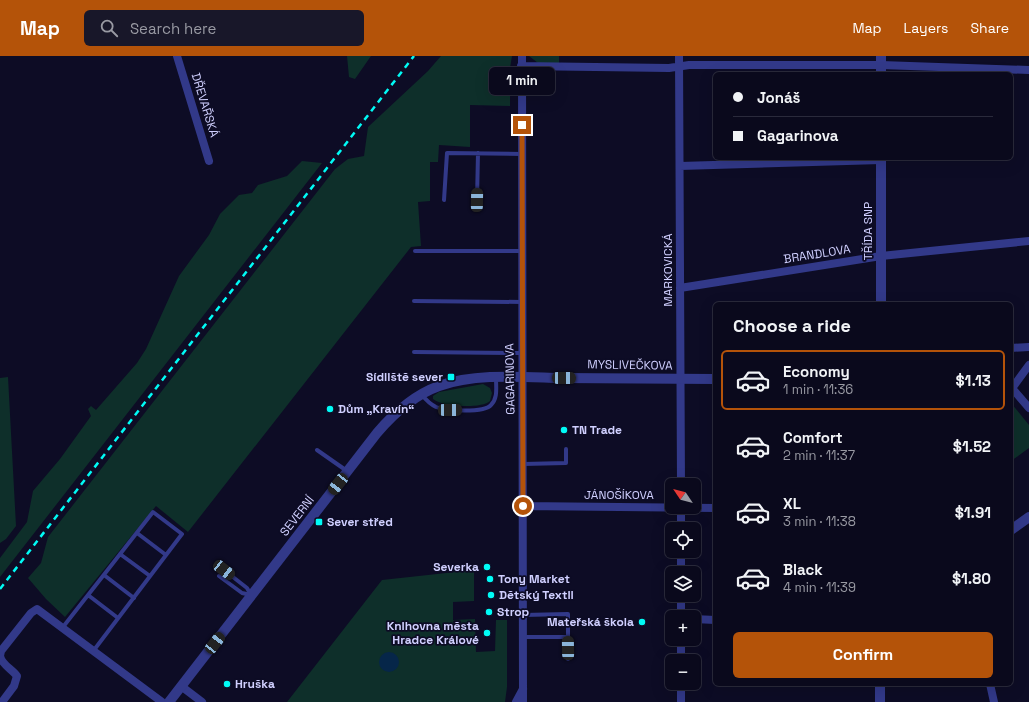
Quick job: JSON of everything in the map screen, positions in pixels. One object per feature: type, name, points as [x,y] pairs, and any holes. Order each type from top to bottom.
[{"type":"street","name":"DŘEVAŘSKÁ","points":[[178,56],[209,161]]},
{"type":"street","name":"GAGARINOVA","points":[[522,56],[521,354],[523,702]]},
{"type":"street","name":"MARKOVICKÁ","points":[[679,56],[681,478]]},
{"type":"street","points":[[521,66],[669,68],[679,66],[881,65],[1029,70]]},
{"type":"street","points":[[680,166],[852,160]]},
{"type":"street","name":"TŘÍDA SNP","points":[[881,160],[881,302]]},
{"type":"street","name":"BRANDLOVA","points":[[680,288],[881,256],[1029,241]]},
{"type":"street","points":[[1013,348],[1029,347]]},
{"type":"street","points":[[1013,386],[1029,365]]},
{"type":"street","name":"SEVERNÍ","points":[[169,702],[386,422],[403,407],[438,387],[458,381],[496,378],[522,378]]},
{"type":"street","name":"MYSLIVEČKOVA","points":[[522,378],[713,379]]},
{"type":"street","points":[[1013,388],[1029,408]]},
{"type":"street","name":"JÁNOŠÍKOVA","points":[[523,506],[665,507]]},
{"type":"street","name":"JÁNOŠÍKOVA","points":[[701,508],[713,508]]},
{"type":"street","points":[[1013,529],[1029,517]]},
{"type":"street","points":[[2,702],[14,686],[17,676],[14,671],[1,661],[1,651],[34,610],[40,610],[162,702]]},
{"type":"street","points":[[701,620],[713,620]]},
{"type":"street","points":[[181,686],[202,702]]},
{"type":"street","points":[[880,686],[880,702]]},
{"type":"street","points":[[990,686],[994,702]]},
{"type":"street","points":[[516,702],[523,689]]},
{"type":"street","points":[[681,690],[681,702]]},
{"type":"lane","points":[[444,200],[447,153],[522,154]]},
{"type":"lane","points":[[477,200],[478,154]]},
{"type":"lane","points":[[415,251],[522,251]]},
{"type":"lane","points":[[414,301],[522,302]]},
{"type":"lane","points":[[414,352],[521,354]]},
{"type":"lane","points":[[422,395],[431,404],[440,408],[482,410],[490,407],[496,399],[496,378]]},
{"type":"lane","points":[[522,464],[566,463],[566,449]]},
{"type":"lane","points":[[317,450],[348,472]]},
{"type":"lane","points":[[63,627],[153,512],[171,525],[182,534],[94,650]]},
{"type":"lane","points":[[136,533],[166,555]]},
{"type":"lane","points":[[120,554],[150,576]]},
{"type":"lane","points":[[224,570],[247,588],[252,595]]},
{"type":"lane","points":[[104,575],[134,598]]},
{"type":"lane","points":[[219,576],[242,593],[252,595]]},
{"type":"lane","points":[[88,595],[118,618]]},
{"type":"lane","points":[[523,615],[568,614],[568,659]]},
{"type":"lane","points":[[523,637],[568,637]]},
{"type":"green space","points":[[347,56],[371,56],[355,79],[349,77]]},
{"type":"green space","points":[[441,56],[512,56],[510,68],[510,106],[470,105],[470,147],[439,145],[438,162],[430,162],[430,201],[418,202],[421,246],[411,247],[188,532],[156,506],[65,617],[46,599],[28,578],[41,563],[48,537],[335,169],[348,159],[364,156],[368,127],[428,71]]},
{"type":"green space","points":[[529,56],[559,56],[559,63],[538,63]]},
{"type":"green space","points":[[302,161],[322,163],[0,577],[0,558],[27,522],[33,491],[60,459],[91,416],[88,409],[91,406],[96,410],[137,363],[146,349],[179,276],[209,235],[220,214],[239,195],[252,193],[258,185],[287,176]]},
{"type":"green space","points":[[8,377],[16,526],[6,539],[0,543],[0,378]]},
{"type":"green space","points":[[483,384],[490,388],[492,393],[490,401],[486,404],[462,406],[445,404],[433,399],[433,396],[439,392]]},
{"type":"green space","points":[[1013,405],[1029,425],[1029,448],[1013,460]]},
{"type":"green space","points":[[474,570],[474,601],[453,602],[453,620],[475,619],[476,652],[495,651],[496,620],[507,620],[507,687],[505,702],[287,702],[382,580]]},
{"type":"water","points":[[389,652],[396,655],[399,662],[396,669],[389,672],[382,669],[379,662],[382,655]]},
{"type":"railway","points":[[0,589],[414,56]]},
{"type":"place","name":"Sídliště sever","points":[[451,377]]},
{"type":"place","name":"Dům „Kravín“","points":[[330,409]]},
{"type":"place","name":"TN Trade","points":[[564,430]]},
{"type":"place","name":"Sever střed","points":[[319,522]]},
{"type":"place","name":"Severka","points":[[487,567]]},
{"type":"place","name":"Tony Market","points":[[490,579]]},
{"type":"place","name":"Dětský Textil","points":[[491,595]]},
{"type":"place","name":"Strop","points":[[489,612]]},
{"type":"place","name":"Mateřská škola","points":[[642,622]]},
{"type":"place","name":"Knihovna města Hradce Králové","points":[[487,633]]},
{"type":"place","name":"Hruška","points":[[227,684]]},
{"type":"route","points":[[522,125],[521,354],[523,506]]}]
